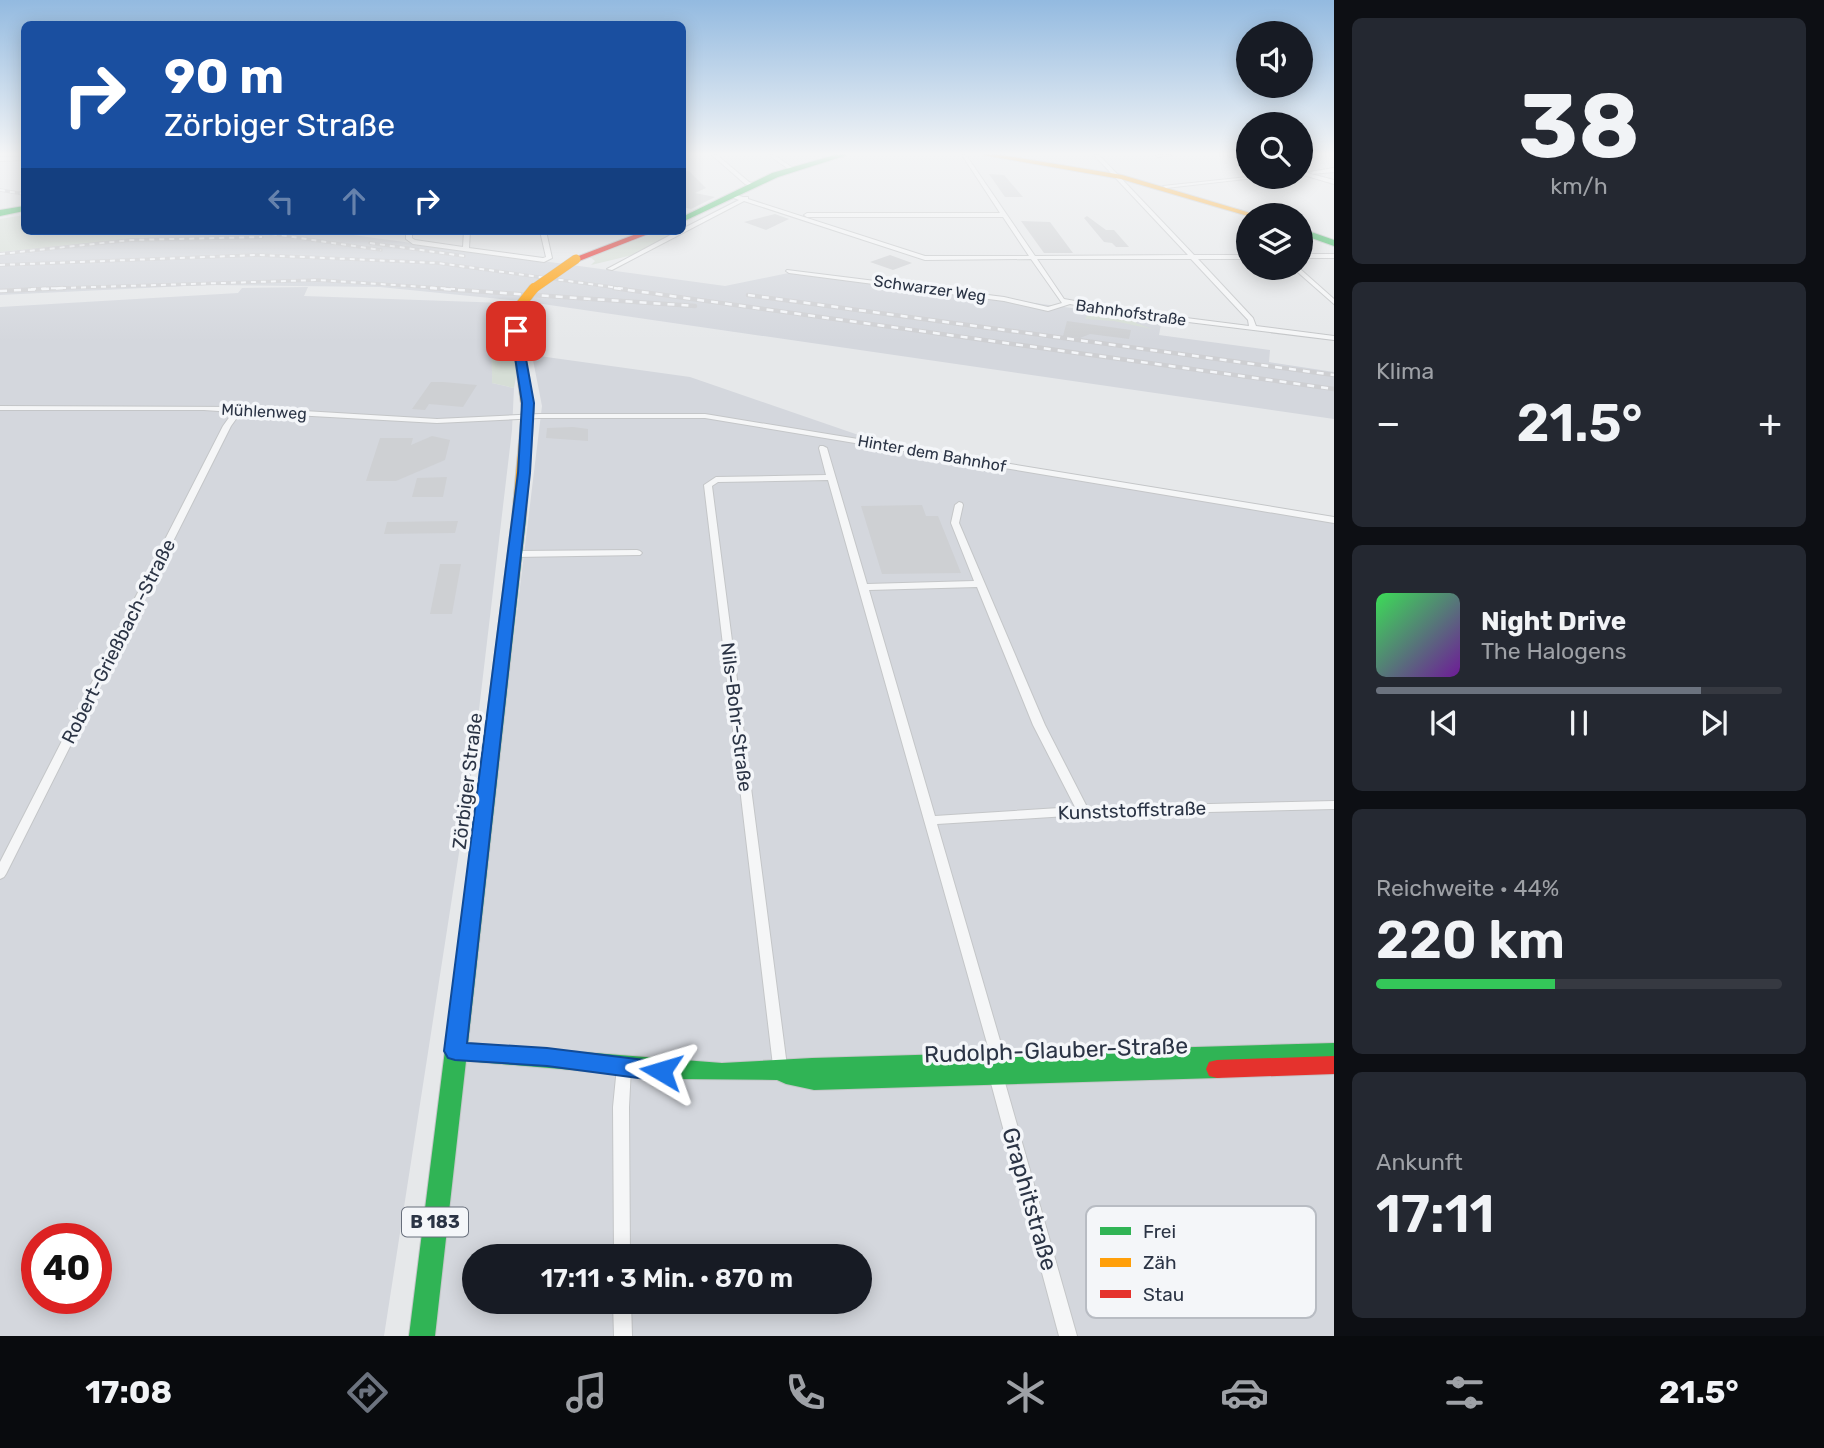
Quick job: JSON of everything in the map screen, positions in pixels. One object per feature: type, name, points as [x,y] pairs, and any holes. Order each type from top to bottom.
[{"type":"main road","name":"Zörbiger Straße","points":[[422,1336],[515,554],[528,417],[524,371],[516,331],[518,308],[537,284],[576,259],[641,235]]},
{"type":"main road","points":[[1313,236],[1334,243]]},
{"type":"main road","name":"Rudolph-Glauber-Straße","points":[[455,1051],[547,1057],[724,1076],[781,1074],[814,1081],[995,1066],[1334,1052]]},
{"type":"main road","name":"Rudolph-Glauber-Straße","points":[[995,1066],[1334,1065]]},
{"type":"street","points":[[686,227],[702,217]]},
{"type":"street","points":[[804,217],[918,257],[1236,257]]},
{"type":"street","points":[[1006,217],[1058,297],[1068,303]]},
{"type":"street","points":[[1157,217],[1260,319],[1265,329]]},
{"type":"street","points":[[409,235],[409,239],[466,249],[547,259],[544,235]]},
{"type":"street","points":[[466,249],[467,235]]},
{"type":"street","points":[[610,270],[671,235]]},
{"type":"street","points":[[1313,256],[1334,256]]},
{"type":"street","points":[[1197,257],[1251,319],[1253,327]]},
{"type":"street","name":"Schwarzer Weg","points":[[789,271],[1004,299],[1048,309],[1068,303]]},
{"type":"street","points":[[1309,280],[1334,302]]},
{"type":"street","name":"Bahnhofstraße","points":[[1068,303],[1334,338]]},
{"type":"street","name":"Mühlenweg","points":[[0,408],[239,409],[437,421],[528,417]]},
{"type":"street","name":"Robert-Grießbach-Straße","points":[[0,874],[227,426],[239,409]]},
{"type":"street","name":"Hinter dem Bahnhof","points":[[528,417],[717,417],[1334,520]]},
{"type":"street","name":"Graphitstraße","points":[[823,448],[930,820],[1068,1336]]},
{"type":"street","name":"Nils-Bohr-Straße","points":[[781,1074],[708,485],[716,480],[831,477]]},
{"type":"street","points":[[959,505],[955,523],[1039,725],[1083,811]]},
{"type":"street","points":[[515,554],[637,553]]},
{"type":"street","points":[[863,587],[980,584]]},
{"type":"street","name":"Kunststoffstraße","points":[[930,820],[1083,811],[1334,805]]},
{"type":"street","points":[[622,1244],[621,1107],[624,1067]]},
{"type":"street","points":[[622,1314],[623,1336]]},
{"type":"shaded area","points":[[21,217],[21,235],[159,235],[0,252],[0,219]]},
{"type":"shaded area","points":[[353,235],[725,286],[798,271],[1153,319],[1161,324],[1159,335],[1270,350],[1269,362],[1334,372],[1334,419],[529,302],[380,287],[207,285],[0,295],[0,252],[158,236]]},
{"type":"shaded area","points":[[650,235],[673,235],[637,254],[591,265],[595,261],[590,257]]},
{"type":"shaded area","points":[[308,287],[304,296],[505,303],[495,316],[492,383],[514,388],[512,430],[472,769],[384,1336],[0,1336],[0,307],[238,293],[242,288]]},
{"type":"shaded area","points":[[514,301],[508,321],[517,371],[514,388],[492,383],[491,348],[498,314],[504,306]]},
{"type":"shaded area","points":[[1090,311],[1138,317],[1136,323],[1152,329],[1114,321],[1085,319]]},
{"type":"shaded area","points":[[532,355],[690,377],[873,440],[1334,520],[1334,1336],[429,1336],[542,406]]},
{"type":"building","points":[[762,217],[789,219],[766,230],[744,222]]},
{"type":"building","points":[[1089,217],[1106,230],[1114,230],[1129,247],[1116,247],[1112,243],[1104,242],[1084,218]]},
{"type":"building","points":[[1021,221],[1050,222],[1073,253],[1044,253]]},
{"type":"building","points":[[890,255],[912,263],[893,270],[870,262]]},
{"type":"building","points":[[1067,321],[1131,330],[1129,339],[1090,334],[1080,338],[1063,336]]},
{"type":"building","points":[[431,382],[477,385],[463,407],[429,404],[425,410],[412,409]]},
{"type":"building","points":[[547,428],[588,429],[588,441],[546,438]]},
{"type":"building","points":[[432,436],[450,440],[445,460],[396,481],[366,481],[380,438],[413,438],[411,445]]},
{"type":"building","points":[[447,477],[443,497],[412,497],[417,478]]},
{"type":"building","points":[[922,505],[926,516],[938,516],[961,573],[882,574],[861,506]]},
{"type":"building","points":[[458,521],[455,533],[384,534],[387,522]]},
{"type":"building","points":[[440,564],[461,564],[452,614],[430,614]]},
{"type":"railway","points":[[279,235],[381,250]]},
{"type":"railway","points":[[0,254],[131,240],[262,237]]},
{"type":"railway","points":[[370,243],[464,256]]},
{"type":"railway","points":[[0,265],[258,255],[438,263],[626,289]]},
{"type":"railway","points":[[31,289],[318,280],[455,289]]},
{"type":"railway","points":[[0,291],[65,288]]},
{"type":"railway","points":[[430,288],[695,306]]},
{"type":"railway","points":[[614,288],[1334,389]]},
{"type":"railway","points":[[748,295],[1334,375]]},
{"type":"traffic: fast","points":[[1313,236],[1334,243]]},
{"type":"traffic: fast","points":[[422,1336],[519,518]]},
{"type":"traffic: fast","points":[[455,1051],[722,1072],[1334,1052]]},
{"type":"traffic: fast","points":[[786,1075],[814,1081],[1217,1069]]},
{"type":"traffic: slow","points":[[518,308],[537,284],[576,259]]},
{"type":"traffic: slow","points":[[518,308],[516,331],[528,410],[519,518]]},
{"type":"traffic: jam","points":[[576,259],[641,235]]},
{"type":"traffic: jam","points":[[1217,1069],[1334,1065]]},
{"type":"route","points":[[516,331],[528,403],[524,473],[455,1051],[547,1057],[661,1071]]}]
